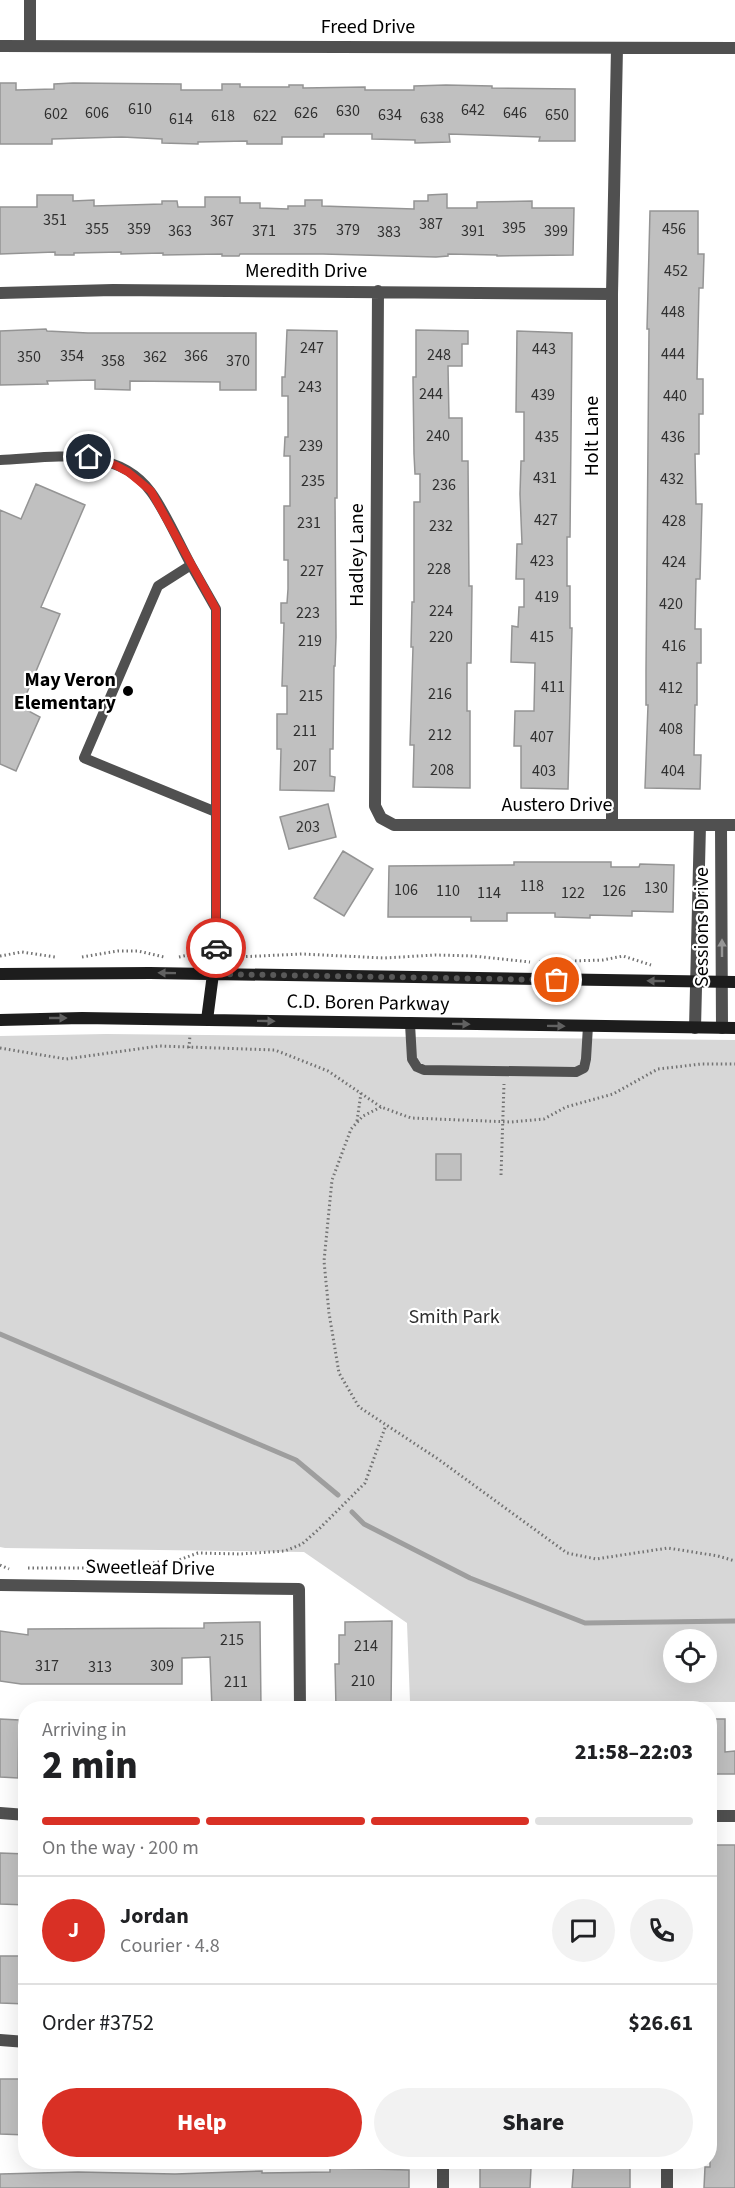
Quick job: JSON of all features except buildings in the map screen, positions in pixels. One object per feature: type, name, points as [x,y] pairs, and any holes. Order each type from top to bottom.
[{"type":"street","points":[[30,0],[30,46]]},
{"type":"street","name":"Freed Drive","points":[[0,46],[735,48]]},
{"type":"street","name":"Holt Lane","points":[[612,825],[612,294],[617,48]]},
{"type":"street","name":"Meredith Drive","points":[[0,293],[113,290],[612,294]]},
{"type":"street","name":"Hadley Lane","points":[[378,291],[375,806],[381,818]]},
{"type":"street","name":"Austero Drive","points":[[381,818],[394,825],[735,825]]},
{"type":"street","name":"Sessions Drive","points":[[695,1028],[700,825]]},
{"type":"street","name":"Sessions Drive","points":[[722,825],[722,1028]]},
{"type":"street","name":"C.D. Boren Parkway","points":[[0,974],[213,974],[735,982]]},
{"type":"street","points":[[207,1020],[213,974]]},
{"type":"street","name":"C.D. Boren Parkway","points":[[0,1020],[70,1018],[735,1028]]},
{"type":"street","name":"Sweetleaf Drive","points":[[0,1584],[299,1590],[300,1701]]},
{"type":"street","points":[[0,1813],[18,1814]]},
{"type":"street","points":[[717,1816],[735,1816]]},
{"type":"street","points":[[0,2040],[18,2041]]},
{"type":"street","points":[[442,2188],[443,2169]]},
{"type":"street","points":[[667,2169],[667,2188]]},
{"type":"lane","points":[[0,460],[89,457],[115,465],[128,472],[151,491],[216,609],[215,958],[213,974]]},
{"type":"lane","points":[[191,565],[158,586],[84,758],[216,812]]},
{"type":"lane","points":[[410,1024],[412,1059],[417,1067],[424,1070],[576,1072],[584,1068],[588,1026]]},
{"type":"path","points":[[73,958],[118,951],[138,951],[173,958],[188,955],[192,959],[302,954],[384,958],[436,955],[530,962],[603,960],[623,957],[659,967]]},
{"type":"path","points":[[0,956],[22,952],[62,959]]},
{"type":"path","points":[[0,1048],[66,1059],[159,1046],[275,1050],[328,1071],[381,1107],[411,1118],[503,1121],[544,1119],[566,1107],[613,1094],[658,1069],[701,1064],[735,1064]]},
{"type":"path","points":[[501,1175],[504,1071]]},
{"type":"path","points":[[357,1122],[361,1093]]},
{"type":"path","points":[[381,1107],[363,1116],[351,1129],[332,1180],[324,1261],[328,1313],[339,1373],[358,1407],[438,1459],[567,1553],[596,1559],[668,1548],[735,1561]]},
{"type":"path","points":[[0,1565],[8,1569],[137,1568],[156,1562],[173,1562],[198,1553],[240,1554],[285,1551],[302,1544],[365,1483],[386,1425]]},
{"type":"green space","name":"Smith Park","points":[[106,1034],[735,1040],[735,1702],[410,1701],[407,1623],[304,1552],[0,1547],[0,1036]]},
{"type":"waterway","points":[[0,1334],[296,1460],[338,1495]]},
{"type":"waterway","points":[[352,1512],[364,1524],[470,1578],[585,1623],[735,1621]]},
{"type":"way so far","points":[[216,948],[213,974],[557,980]]},
{"type":"place","name":"May Veron Elementary","points":[[128,691]]},
{"type":"route","points":[[89,457],[100,459],[128,472],[151,491],[216,609],[216,948]]}]
